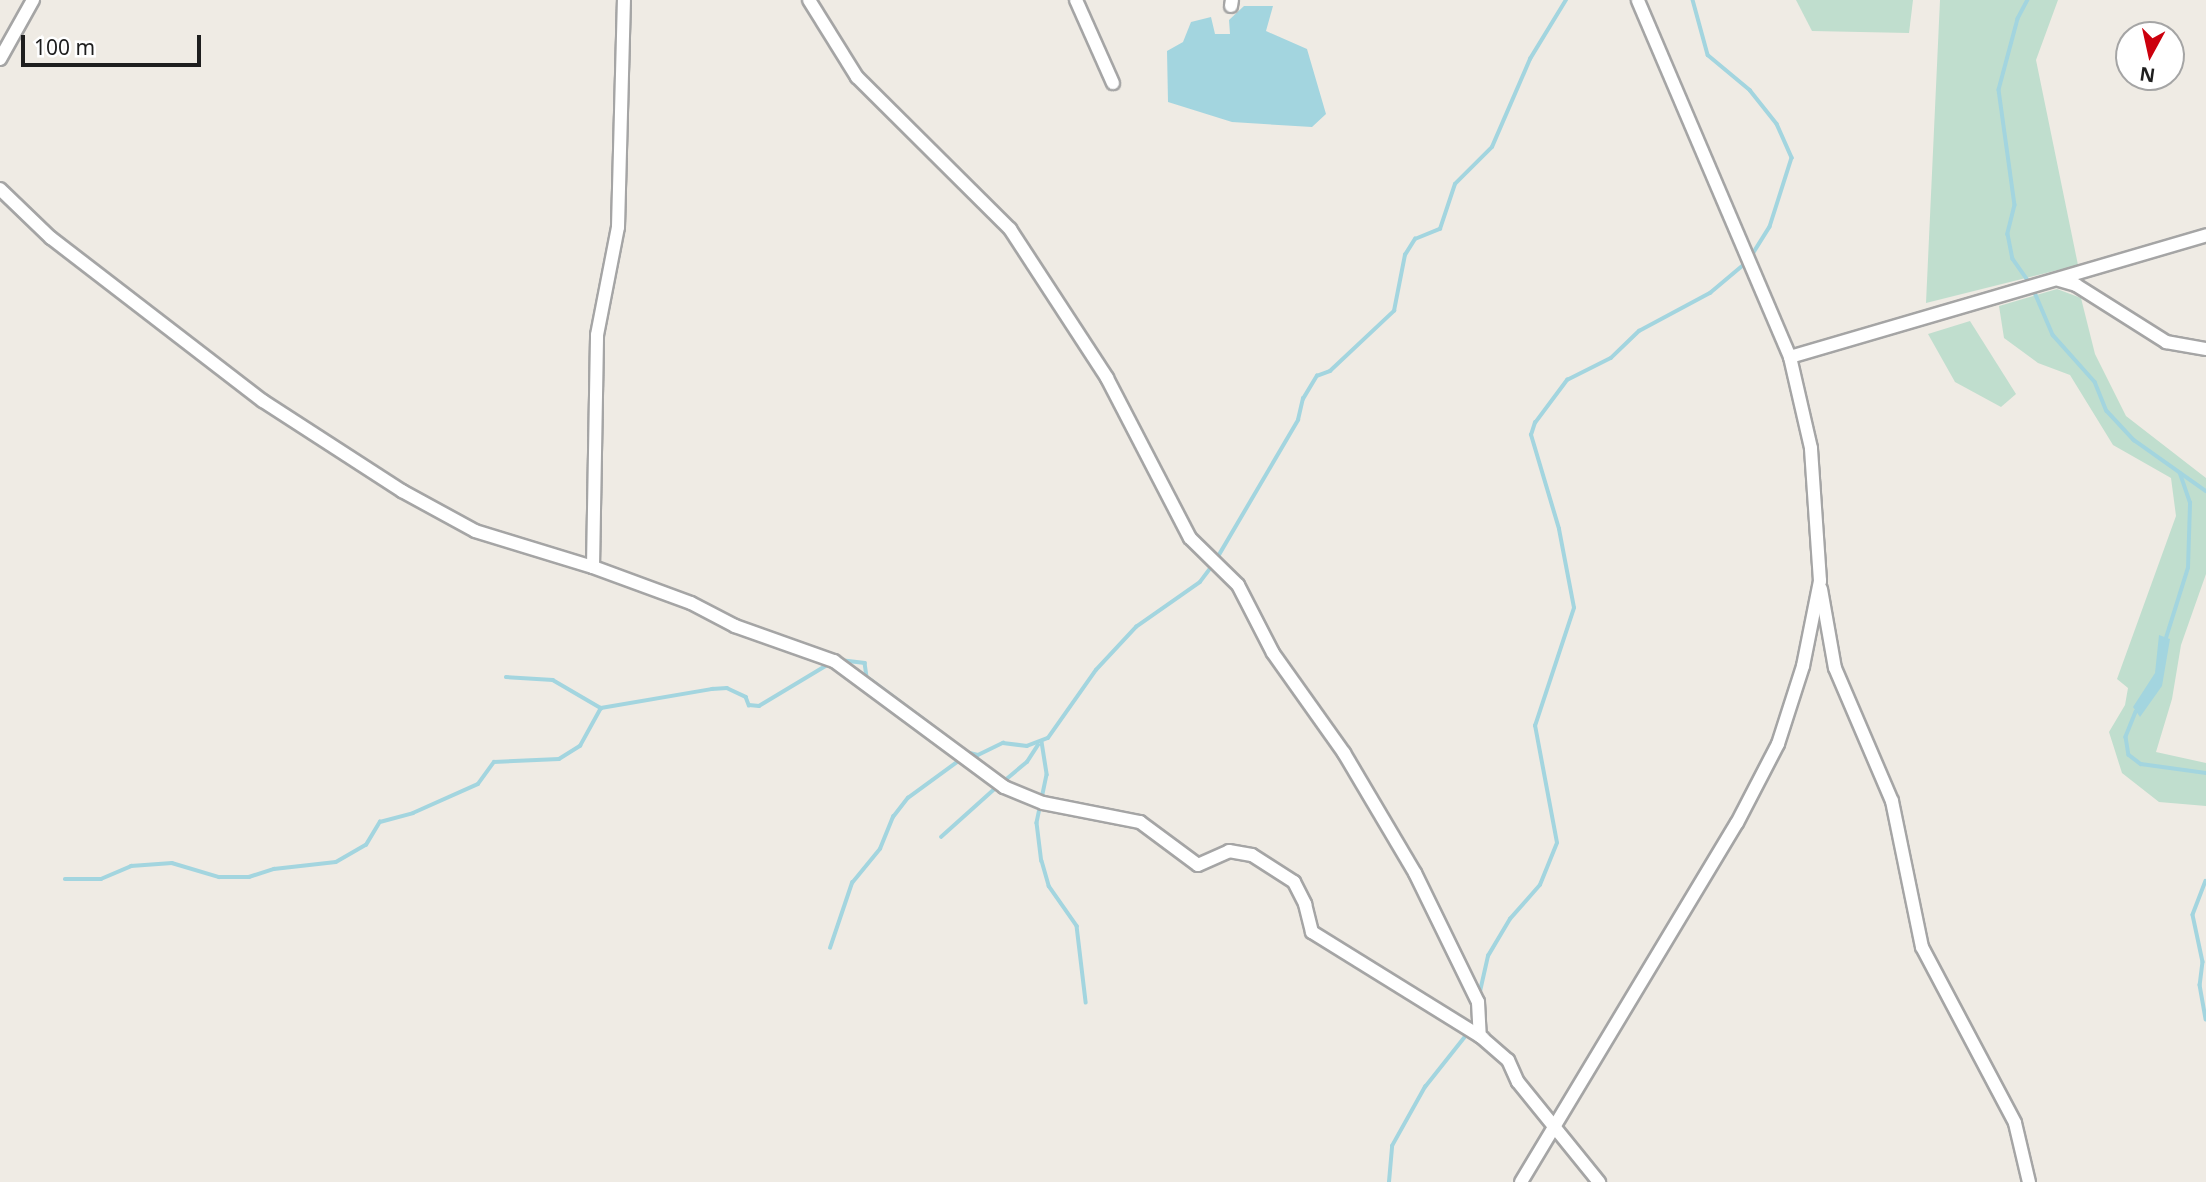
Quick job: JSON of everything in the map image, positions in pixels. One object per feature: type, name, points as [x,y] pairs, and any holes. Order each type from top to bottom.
[{"type":"street","points":[[0,59],[33,0]]},
{"type":"street","points":[[593,567],[597,335],[618,228],[624,0]]},
{"type":"street","points":[[809,0],[857,77],[1010,229],[1107,378],[1190,538],[1238,585],[1273,653],[1344,753],[1415,873],[1478,1002],[1483,1038]]},
{"type":"street","points":[[1076,0],[1113,83]]},
{"type":"street","points":[[1638,0],[1790,357],[1811,448],[1820,582],[1835,668],[1892,802],[1922,947],[2015,1124],[2029,1182]]},
{"type":"street","points":[[0,190],[51,238],[263,401],[391,483],[475,531],[593,567],[691,603],[735,626],[834,661],[1004,787],[1042,803],[1140,822],[1198,865],[1228,851],[1252,855],[1294,882],[1305,904],[1312,932],[1483,1038],[1508,1060],[1518,1082],[1599,1182]]},
{"type":"street","points":[[1790,357],[2206,235]]},
{"type":"street","points":[[2059,280],[2076,285],[2166,342],[2206,349]]},
{"type":"street","points":[[1521,1182],[1737,823],[1778,744],[1803,666],[1820,582]]},
{"type":"green space","points":[[1796,0],[1913,0],[1909,33],[1812,31]]},
{"type":"green space","points":[[1940,0],[2058,0],[2036,60],[2078,265],[1926,303]]},
{"type":"green space","points":[[2057,289],[2081,298],[2095,354],[2126,416],[2206,478],[2206,574],[2181,645],[2172,699],[2156,752],[2206,763],[2206,806],[2159,802],[2122,773],[2109,732],[2125,705],[2128,688],[2117,679],[2176,516],[2171,478],[2113,445],[2070,375],[2038,363],[2004,338],[1999,306]]},
{"type":"green space","points":[[1970,321],[2016,394],[2001,407],[1955,382],[1928,334]]},
{"type":"water","points":[[1244,6],[1273,6],[1266,31],[1307,49],[1326,114],[1312,127],[1232,122],[1168,102],[1167,51],[1183,42],[1191,22],[1211,17],[1215,34],[1230,34],[1229,20]]},
{"type":"water","points":[[2159,635],[2170,639],[2162,686],[2140,717],[2133,707],[2155,673]]},
{"type":"waterway","points":[[1216,560],[1298,420],[1303,399],[1317,376],[1330,371],[1394,311],[1405,255],[1415,239],[1440,229],[1455,184],[1492,147],[1530,59],[1566,0]]},
{"type":"waterway","points":[[1693,0],[1708,55],[1750,90],[1777,124],[1792,158],[1770,227],[1752,256]]},
{"type":"waterway","points":[[2028,0],[2018,19],[1999,90],[2015,205],[2008,234],[2013,259],[2033,288],[2053,335],[2095,382],[2107,411],[2134,440],[2206,491]]},
{"type":"waterway","points":[[1479,996],[1488,956],[1510,919],[1540,885],[1557,843],[1535,726],[1574,608],[1559,529],[1531,435],[1535,423],[1567,380],[1611,358],[1639,331],[1710,293],[1747,262]]},
{"type":"waterway","points":[[2166,638],[2188,568],[2190,503],[2180,474]]},
{"type":"waterway","points":[[966,752],[978,755],[1003,743],[1027,746],[1048,738],[1096,670],[1136,627],[1200,582],[1212,566]]},
{"type":"waterway","points":[[840,660],[865,663],[867,677],[938,730]]},
{"type":"waterway","points":[[65,879],[101,879],[131,866],[172,863],[219,877],[249,877],[274,869],[336,862],[366,845],[380,822],[413,813],[478,784],[494,762],[559,759],[580,746],[601,708],[727,688],[746,697],[749,705],[759,706],[829,664]]},
{"type":"waterway","points":[[506,677],[553,680],[601,708]]},
{"type":"waterway","points":[[2136,712],[2126,737],[2129,755],[2141,764],[2206,773]]},
{"type":"waterway","points":[[1042,742],[1047,775],[1037,823],[1042,861],[1049,886],[1077,926],[1086,1002]]},
{"type":"waterway","points":[[1003,782],[1027,762],[1038,745]]},
{"type":"waterway","points":[[830,948],[852,883],[880,849],[893,817],[908,798],[960,760]]},
{"type":"waterway","points":[[941,837],[997,787]]},
{"type":"waterway","points":[[2206,881],[2193,915],[2203,962],[2200,985],[2206,1019]]},
{"type":"waterway","points":[[1389,1182],[1392,1146],[1425,1087],[1468,1033]]}]
